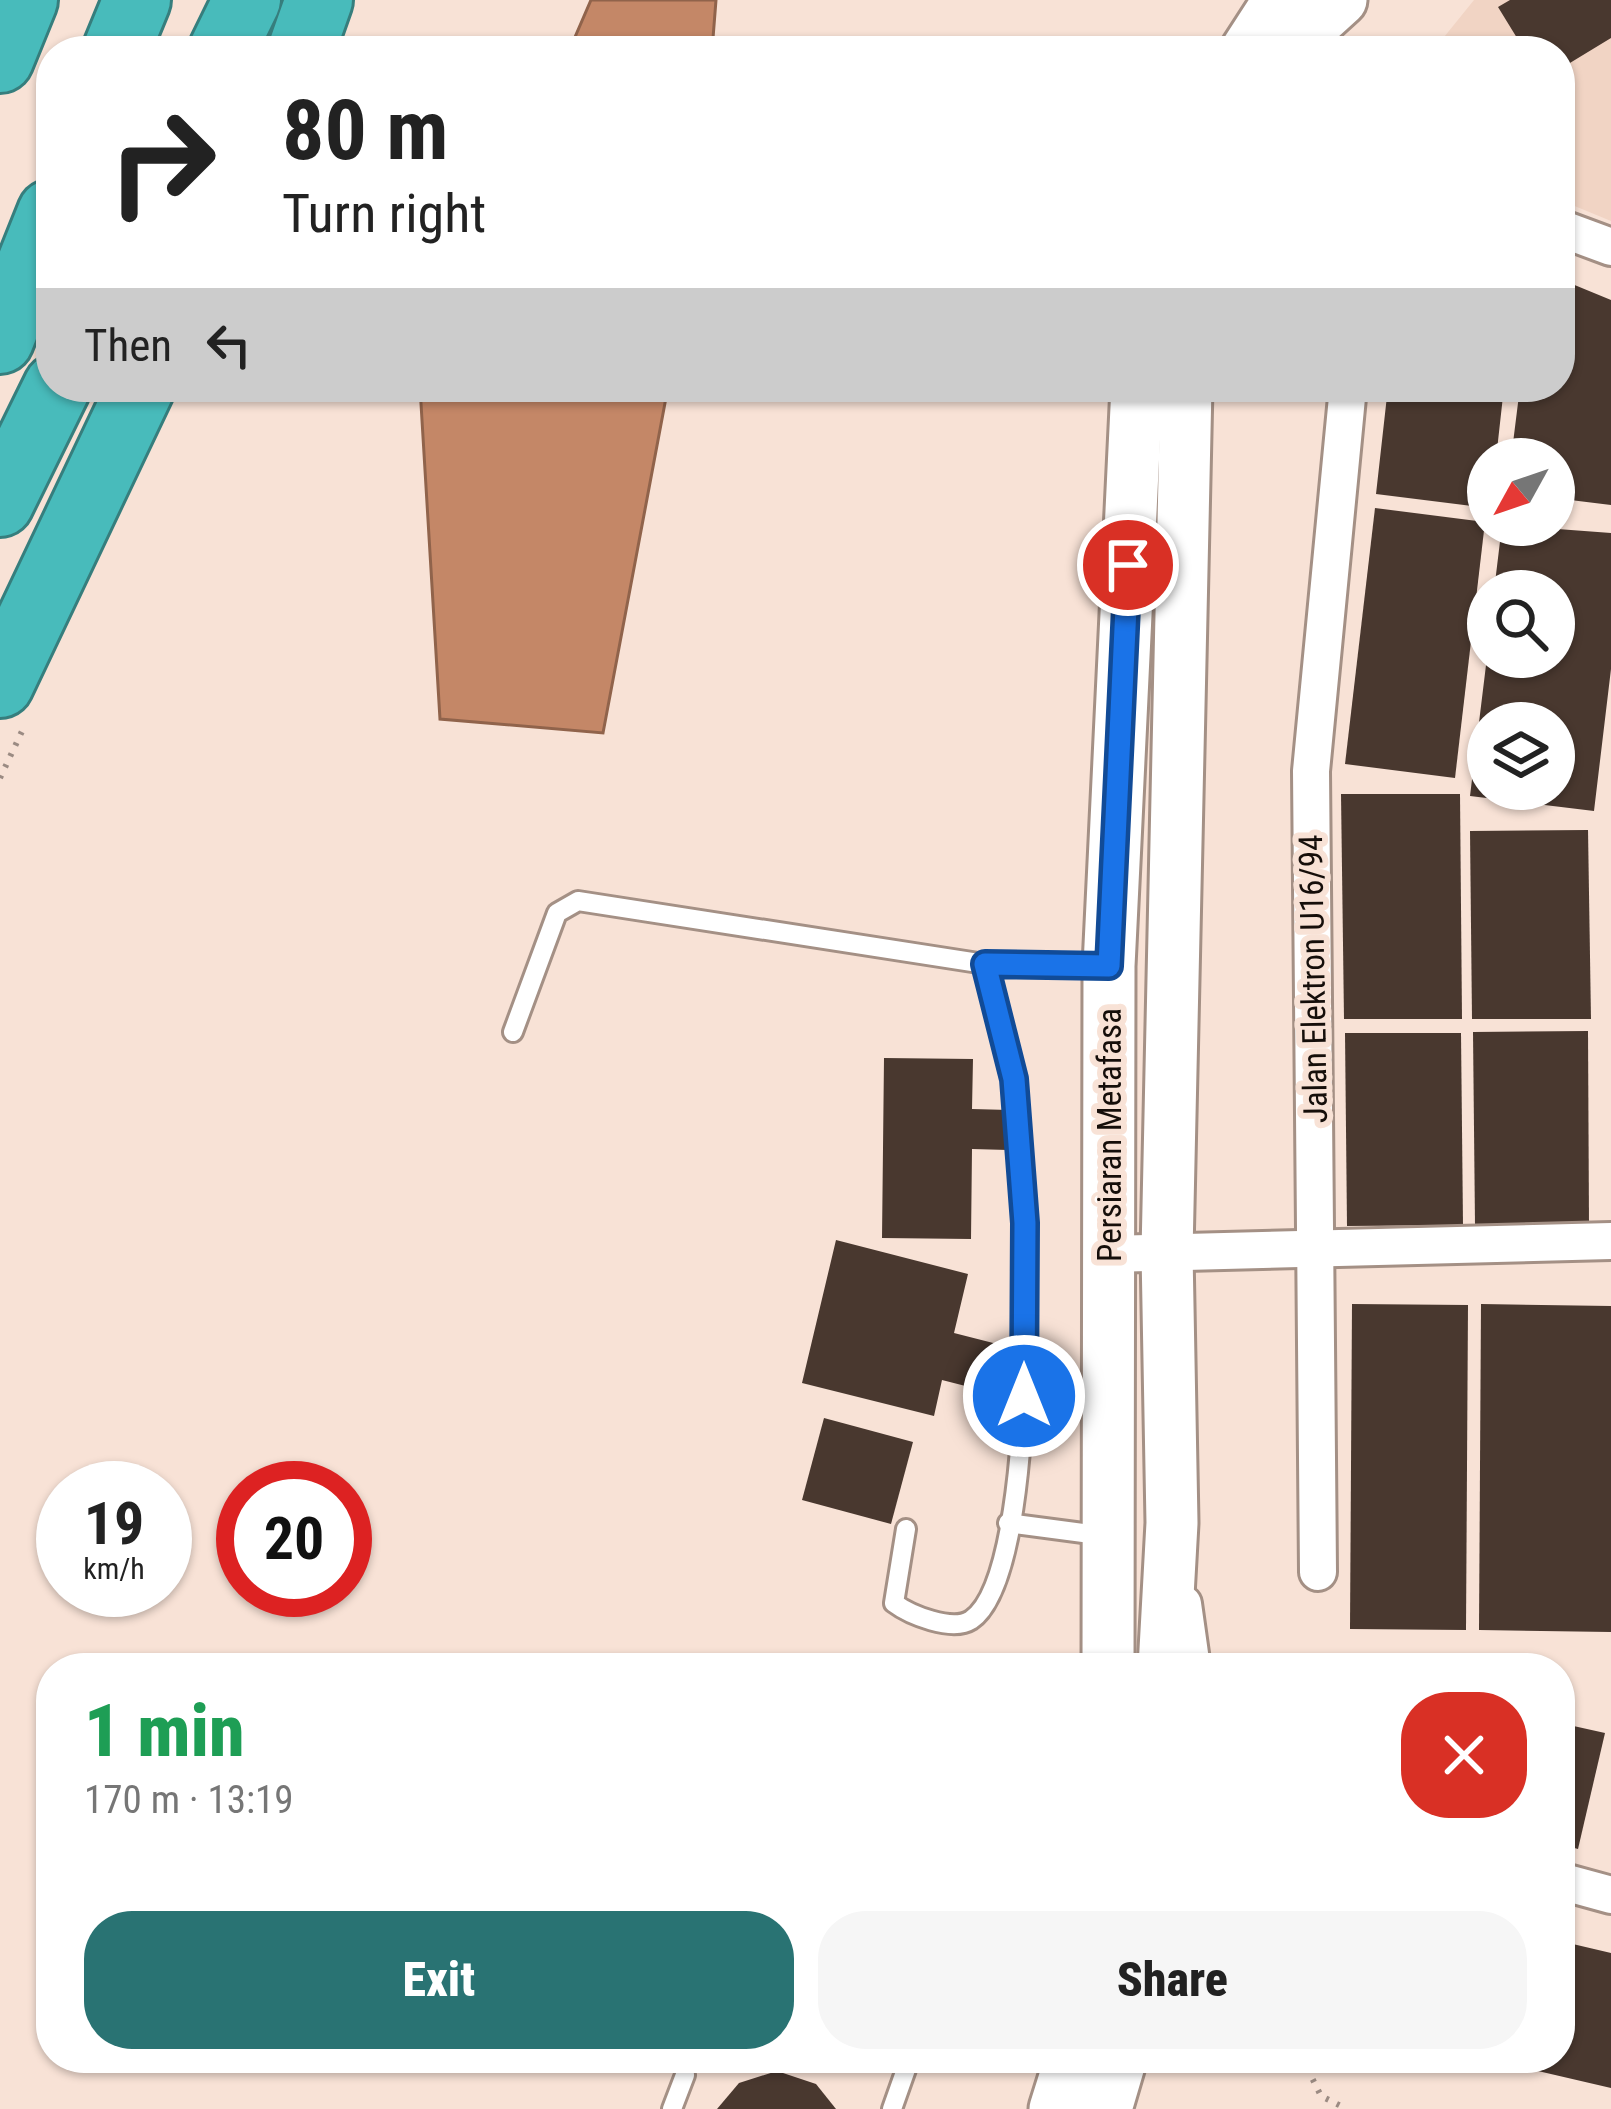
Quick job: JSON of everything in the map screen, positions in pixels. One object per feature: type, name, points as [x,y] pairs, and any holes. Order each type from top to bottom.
[{"type":"highway","points":[[0,58],[24,0]]},
{"type":"highway","points":[[122,36],[137,0]]},
{"type":"highway","points":[[229,36],[247,0]]},
{"type":"highway","points":[[307,36],[319,0]]},
{"type":"highway","points":[[0,340],[36,250]]},
{"type":"highway","points":[[0,503],[50,402]]},
{"type":"highway","points":[[0,684],[134,402]]},
{"type":"street","points":[[1256,36],[1279,0]]},
{"type":"street","points":[[1310,36],[1319,20],[1341,0]]},
{"type":"street","points":[[1575,234],[1611,247]]},
{"type":"street","name":"Persiaran Metafasa","points":[[1108,1653],[1109,966],[1136,402]]},
{"type":"street","name":"Persiaran Metafasa","points":[[1165,1653],[1172,1523],[1167,1252],[1186,402]]},
{"type":"street","name":"Jalan Elektron U16/94","points":[[1318,1572],[1310,771],[1347,402]]},
{"type":"street","points":[[1109,1254],[1611,1241]]},
{"type":"street","points":[[1172,1523],[1190,1653]]},
{"type":"street","points":[[1575,1885],[1611,1894]]},
{"type":"street","points":[[1055,2109],[1066,2073]]},
{"type":"street","points":[[1106,2109],[1117,2073]]},
{"type":"lane","points":[[513,1032],[557,913],[578,901],[985,964],[1109,966]]},
{"type":"lane","points":[[906,1529],[893,1603],[955,1624],[967,1622],[983,1607],[994,1584],[1024,1439],[1025,1223],[1014,1079],[985,964]]},
{"type":"lane","points":[[1008,1523],[1111,1536]]},
{"type":"lane","points":[[892,2109],[905,2073]]},
{"type":"lane","points":[[673,2109],[685,2075]]},
{"type":"path","points":[[1310,2073],[1321,2096],[1347,2109]]},
{"type":"shaded area","points":[[591,0],[716,0],[713,36],[575,36]]},
{"type":"shaded area","points":[[1474,0],[1611,0],[1611,221],[1575,206],[1575,36],[1445,36]]},
{"type":"shaded area","points":[[421,402],[665,402],[603,733],[440,719]]},
{"type":"building","points":[[1510,0],[1611,0],[1611,38],[1575,60],[1575,36],[1516,36],[1498,7]]},
{"type":"building","points":[[1575,285],[1611,300],[1611,505],[1575,501],[1575,438],[1514,438],[1518,402],[1575,402]]},
{"type":"building","points":[[1386,402],[1502,402],[1498,438],[1467,438],[1467,505],[1376,494]]},
{"type":"building","points":[[1375,508],[1467,520],[1467,546],[1482,546],[1479,570],[1467,570],[1467,676],[1455,778],[1345,764]]},
{"type":"building","points":[[1575,530],[1611,533],[1611,669],[1594,811],[1575,809],[1575,702],[1481,702],[1484,678],[1575,678],[1575,570],[1497,570],[1499,546],[1575,546]]},
{"type":"building","points":[[1341,794],[1460,794],[1462,1019],[1344,1019]]},
{"type":"building","points":[[1588,830],[1591,1019],[1472,1019],[1470,831]]},
{"type":"building","points":[[1588,1031],[1589,1225],[1475,1225],[1473,1032]]},
{"type":"building","points":[[1345,1033],[1461,1033],[1463,1225],[1347,1226]]},
{"type":"building","points":[[884,1058],[973,1059],[972,1109],[1009,1110],[1008,1150],[972,1149],[971,1239],[882,1238]]},
{"type":"building","points":[[836,1240],[968,1274],[954,1333],[1001,1345],[989,1392],[942,1380],[934,1416],[802,1383]]},
{"type":"building","points":[[1352,1304],[1468,1305],[1466,1630],[1350,1629]]},
{"type":"building","points":[[1481,1304],[1611,1306],[1611,1632],[1479,1630]]},
{"type":"building","points":[[824,1418],[913,1442],[891,1524],[802,1500]]},
{"type":"building","points":[[1575,1726],[1605,1733],[1575,1848]]},
{"type":"building","points":[[1575,1945],[1611,1953],[1611,2088],[1546,2073],[1575,2073]]},
{"type":"building","points":[[783,2073],[816,2084],[836,2109],[717,2109],[739,2083]]},
{"type":"route","points":[[1024,1396],[1025,1223],[1014,1079],[985,964],[1109,966],[1128,565]]}]
